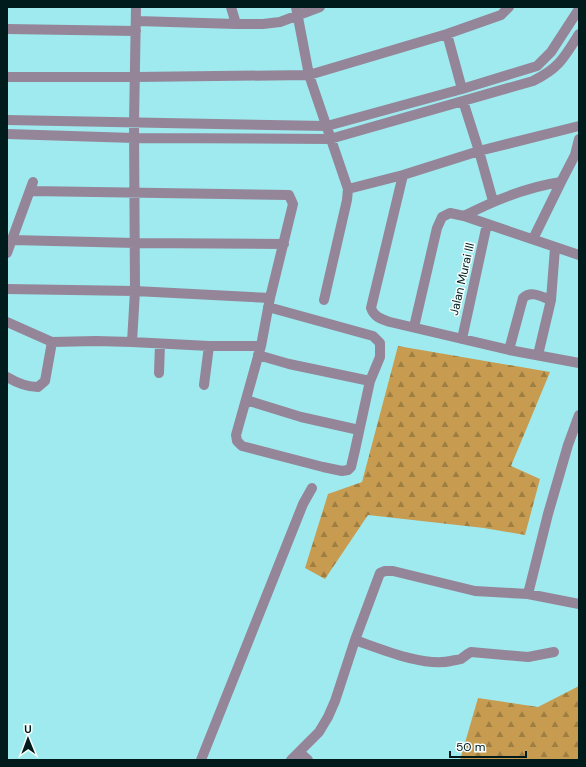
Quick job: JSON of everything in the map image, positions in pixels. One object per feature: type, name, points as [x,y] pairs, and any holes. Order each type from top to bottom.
[{"type":"street","points":[[132,342],[135,291],[134,124],[136,7]]},
{"type":"street","points":[[231,7],[236,24]]},
{"type":"street","points":[[7,29],[280,22],[297,12],[320,7]]},
{"type":"street","points":[[7,77],[309,75],[447,34],[501,14],[509,7]]},
{"type":"street","points":[[7,120],[134,124],[327,126],[462,89],[537,66],[551,52],[579,9]]},
{"type":"street","points":[[297,12],[309,75],[348,189],[347,200],[324,300]]},
{"type":"street","points":[[447,34],[462,89]]},
{"type":"street","points":[[7,134],[134,138],[330,139],[533,81],[546,74],[563,60],[579,34]]},
{"type":"street","points":[[484,82],[488,94]]},
{"type":"street","points":[[463,101],[493,201]]},
{"type":"street","points":[[348,189],[403,175],[479,151],[579,126]]},
{"type":"street","points":[[533,240],[573,159],[579,139]]},
{"type":"street","points":[[403,175],[371,308],[372,313],[381,319],[390,322],[509,350],[579,363]]},
{"type":"street","points":[[464,216],[493,201],[542,185],[561,182]]},
{"type":"street","points":[[7,253],[32,186],[135,193],[289,196],[293,204],[269,302],[260,351],[236,435],[236,441],[242,446],[323,467],[345,471],[351,467],[370,381],[380,357],[380,343],[373,336],[269,302],[135,291],[7,289]]},
{"type":"street","points":[[414,327],[437,228],[442,217],[450,213],[464,216],[579,255]]},
{"type":"street","name":"Jalan Murai III","points":[[462,338],[487,224]]},
{"type":"street","points":[[12,240],[284,244]]},
{"type":"street","points":[[538,355],[551,300],[555,248]]},
{"type":"street","points":[[509,350],[523,298],[526,295],[531,294],[551,300]]},
{"type":"street","points":[[7,322],[52,342],[132,342],[209,346],[260,351],[289,364],[370,381]]},
{"type":"street","points":[[7,377],[18,383],[31,387],[38,386],[44,381],[52,342]]},
{"type":"street","points":[[159,373],[160,344]]},
{"type":"street","points":[[204,385],[209,346]]},
{"type":"street","points":[[246,400],[301,417],[359,430]]},
{"type":"street","points":[[528,594],[548,514],[568,445],[579,415]]},
{"type":"street","points":[[201,760],[303,504],[312,488]]},
{"type":"street","points":[[291,760],[319,732],[328,717],[380,573],[385,571],[393,571],[475,591],[528,594],[579,604]]},
{"type":"street","points":[[355,640],[390,653],[412,659],[429,661],[449,661],[462,658],[471,652],[528,657],[554,652]]},
{"type":"street","points":[[299,752],[308,760]]},
{"type":"green space","points":[[398,346],[550,372],[511,466],[540,479],[525,535],[484,528],[368,515],[325,579],[305,568],[328,494],[362,482]]},
{"type":"green space","points":[[579,686],[579,760],[460,760],[478,698],[538,707]]}]
